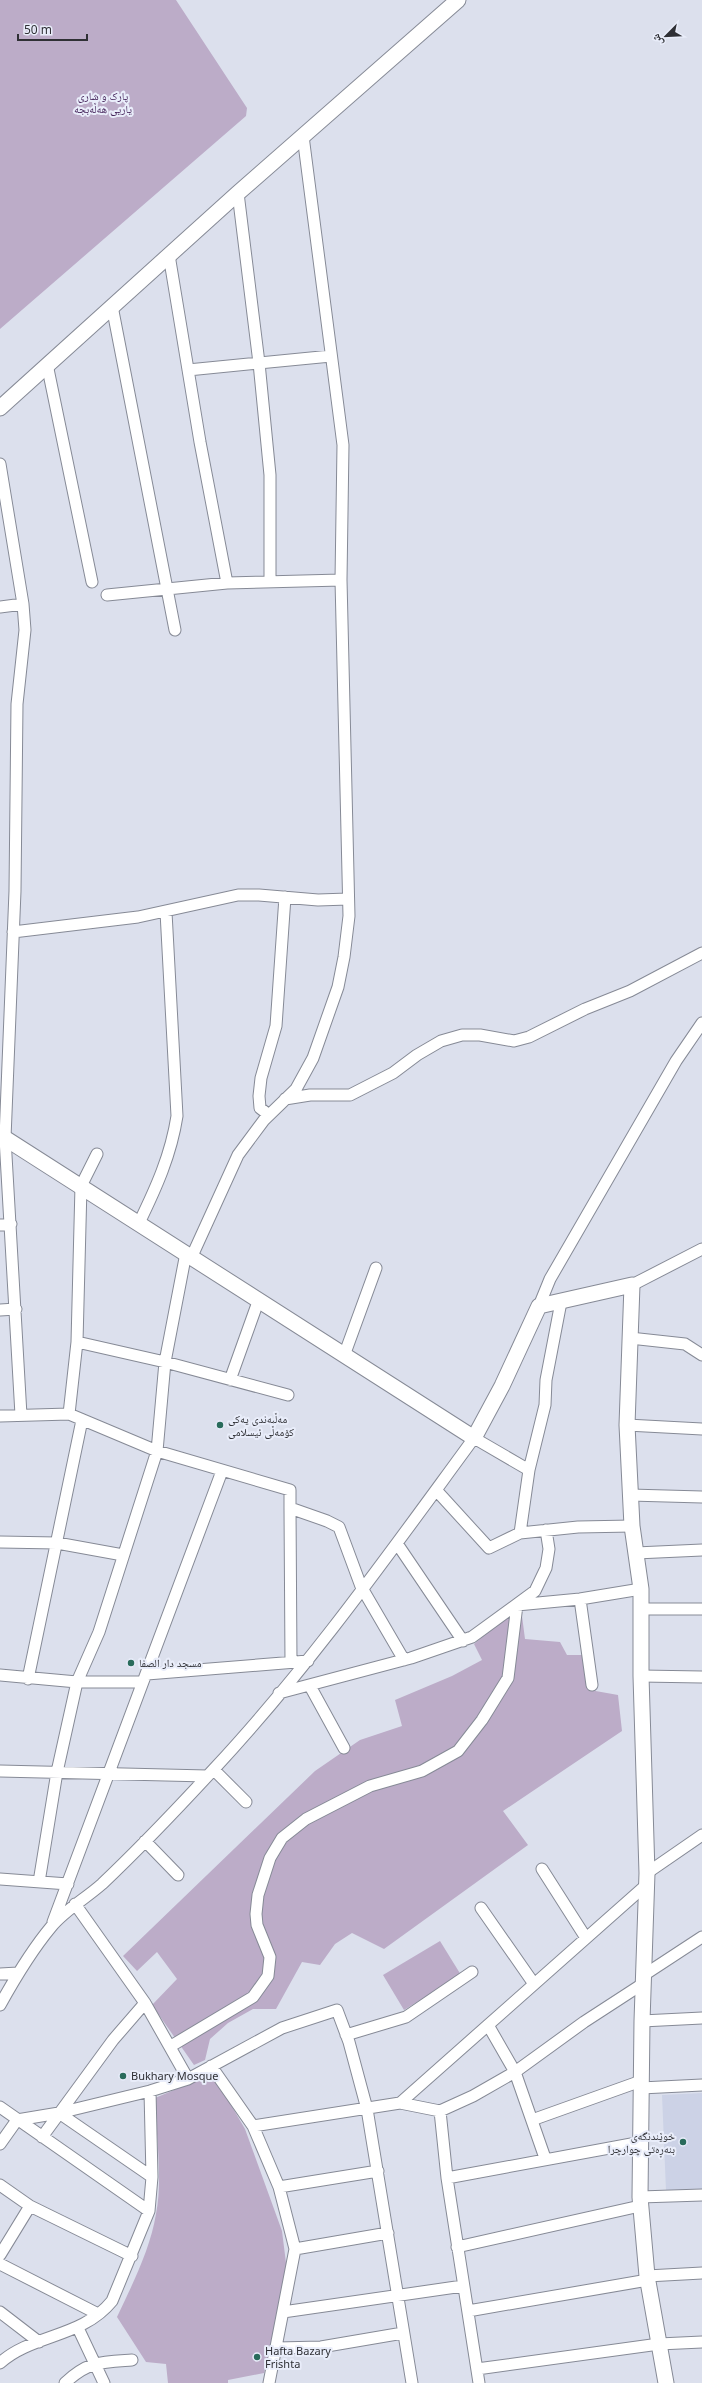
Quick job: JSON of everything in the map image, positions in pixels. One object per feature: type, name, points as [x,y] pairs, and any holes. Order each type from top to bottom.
[{"type":"street","points":[[0,408],[238,193],[458,0]]},
{"type":"street","points":[[40,1882],[58,1772],[77,1682],[98,1632],[157,1451],[166,1362],[189,1255],[238,1155],[270,1115],[296,1089],[304,1078],[331,1010],[344,957],[348,899],[341,580],[343,444],[303,136]]},
{"type":"street","points":[[238,193],[259,363],[270,475],[270,582]]},
{"type":"street","points":[[169,255],[188,370],[227,583]]},
{"type":"street","points":[[112,306],[175,630]]},
{"type":"street","points":[[188,370],[331,356]]},
{"type":"street","points":[[47,364],[92,582]]},
{"type":"street","points":[[0,464],[23,604],[25,630],[17,704],[13,932],[2,1137],[5,1224],[16,1309],[21,1415]]},
{"type":"street","points":[[107,595],[167,587],[227,583],[341,580]]},
{"type":"street","points":[[0,607],[23,604]]},
{"type":"street","points":[[13,932],[166,912],[238,895],[318,900],[348,899]]},
{"type":"street","points":[[270,1115],[260,1108],[259,1096],[276,1026],[285,897]]},
{"type":"street","points":[[139,1223],[158,1184],[174,1137],[177,1116],[166,912]]},
{"type":"street","points":[[285,1099],[310,1095],[350,1095],[393,1073],[417,1055],[441,1041],[462,1035],[480,1035],[514,1040],[529,1037],[585,1009],[630,991],[702,953]]},
{"type":"street","points":[[0,2005],[18,1973],[51,1926],[75,1904],[100,1886],[210,1773],[308,1661],[362,1589],[398,1545],[474,1438],[502,1386],[550,1279],[676,1061],[702,1023]]},
{"type":"street","points":[[2,1137],[345,1353],[474,1438],[529,1470]]},
{"type":"street","points":[[69,1414],[77,1342],[81,1186],[96,1154]]},
{"type":"street","points":[[539,1306],[632,1285],[702,1248]]},
{"type":"street","points":[[345,1353],[376,1268]]},
{"type":"street","points":[[632,1285],[627,1425],[632,1526],[641,1589],[641,1676],[646,1880],[642,2021],[642,2142],[640,2202],[648,2278],[666,2383]]},
{"type":"street","points":[[230,1380],[259,1299]]},
{"type":"street","points":[[520,1532],[529,1470],[546,1405],[546,1380],[561,1302]]},
{"type":"street","points":[[0,1310],[16,1309]]},
{"type":"street","points":[[630,1338],[685,1344],[702,1355]]},
{"type":"street","points":[[77,1342],[166,1362],[288,1395]]},
{"type":"street","points":[[0,1416],[69,1414],[157,1451],[290,1490],[291,1662]]},
{"type":"street","points":[[28,1679],[82,1420]]},
{"type":"street","points":[[627,1425],[702,1429]]},
{"type":"street","points":[[51,1926],[110,1773],[222,1471]]},
{"type":"street","points":[[436,1490],[489,1548],[520,1532],[632,1526]]},
{"type":"street","points":[[630,1495],[702,1497]]},
{"type":"street","points":[[290,1508],[327,1521],[339,1527],[362,1589],[404,1660]]},
{"type":"street","points":[[279,1693],[404,1660],[472,1637],[534,1591],[546,1568],[549,1549],[546,1530]]},
{"type":"street","points":[[0,1542],[57,1543],[123,1555]]},
{"type":"street","points":[[398,1545],[463,1641]]},
{"type":"street","points":[[636,1553],[702,1550]]},
{"type":"street","points":[[517,1605],[580,1600],[641,1589]]},
{"type":"street","points":[[580,1600],[592,1685]]},
{"type":"street","points":[[171,2046],[253,1996],[268,1976],[270,1957],[257,1925],[256,1914],[258,1895],[270,1858],[282,1838],[306,1819],[370,1786],[422,1771],[458,1751],[482,1720],[508,1678],[517,1605]]},
{"type":"street","points":[[641,1609],[702,1609]]},
{"type":"street","points":[[0,1675],[28,1679],[77,1682],[145,1678],[308,1661]]},
{"type":"street","points":[[641,1676],[702,1677]]},
{"type":"street","points":[[310,1686],[344,1748]]},
{"type":"street","points":[[0,1771],[210,1773],[246,1802]]},
{"type":"street","points":[[400,2104],[586,1938],[646,1880],[702,1835]]},
{"type":"street","points":[[145,1841],[178,1875]]},
{"type":"street","points":[[542,1869],[586,1938]]},
{"type":"street","points":[[0,1879],[68,1884]]},
{"type":"street","points":[[75,1904],[145,2003],[171,2046],[188,2079]]},
{"type":"street","points":[[481,1908],[534,1984]]},
{"type":"street","points":[[253,2126],[400,2104],[440,2111],[474,2096],[515,2072],[702,1938]]},
{"type":"street","points":[[346,2035],[406,2017],[472,1972]]},
{"type":"street","points":[[0,1974],[18,1973]]},
{"type":"street","points":[[42,2138],[113,2040],[145,2003]]},
{"type":"street","points":[[0,2144],[17,2120],[59,2113],[150,2091],[188,2079],[282,2028],[337,2010],[346,2035],[367,2109],[412,2383]]},
{"type":"street","points":[[642,2021],[702,2018]]},
{"type":"street","points":[[488,2025],[515,2072],[545,2158]]},
{"type":"street","points":[[211,2066],[253,2126],[279,2187],[295,2249],[284,2312],[269,2383]]},
{"type":"street","points":[[532,2120],[641,2085],[702,2085]]},
{"type":"street","points":[[0,2364],[7,2357],[39,2342],[78,2328],[98,2314],[112,2301],[132,2256],[148,2211],[152,2177],[150,2091]]},
{"type":"street","points":[[0,2107],[42,2138],[148,2211]]},
{"type":"street","points":[[440,2111],[447,2178],[477,2369],[477,2383]]},
{"type":"street","points":[[59,2113],[152,2177]]},
{"type":"street","points":[[447,2178],[545,2158],[642,2142]]},
{"type":"street","points":[[279,2187],[378,2171]]},
{"type":"street","points":[[0,2184],[30,2206],[132,2256]]},
{"type":"street","points":[[457,2247],[640,2202],[702,2196]]},
{"type":"street","points":[[0,2255],[30,2206]]},
{"type":"street","points":[[295,2249],[388,2233]]},
{"type":"street","points":[[0,2264],[98,2314]]},
{"type":"street","points":[[468,2311],[648,2278],[702,2273]]},
{"type":"street","points":[[284,2312],[397,2297],[463,2286]]},
{"type":"street","points":[[0,2312],[39,2342]]},
{"type":"street","points":[[78,2328],[104,2383]]},
{"type":"street","points":[[277,2348],[321,2348],[403,2333]]},
{"type":"street","points":[[477,2369],[659,2344],[702,2342]]},
{"type":"street","points":[[65,2383],[79,2370],[95,2365],[132,2360]]},
{"type":"shaded area","name":"خوێندنگەی بنەڕەتی چوارچرا","points":[[702,2093],[702,2190],[666,2191],[662,2095]]},
{"type":"green space","name":"پارک و شاری یاریی ھەڵەبجە","points":[[0,0],[176,0],[247,108],[246,116],[0,329]]},
{"type":"green space","points":[[507,1616],[522,1616],[525,1639],[560,1642],[567,1655],[582,1655],[590,1690],[618,1695],[622,1731],[503,1811],[528,1845],[384,1949],[352,1933],[335,1944],[320,1965],[302,1962],[276,2009],[253,2009],[228,2023],[210,2039],[205,2060],[194,2065],[152,2005],[177,1979],[157,1952],[137,1971],[123,1956],[315,1771],[360,1740],[402,1726],[395,1700],[452,1676],[482,1660],[474,1644]]},
{"type":"green space","points":[[440,1941],[461,1975],[404,2010],[383,1975]]},
{"type":"green space","points":[[210,2075],[227,2098],[245,2129],[282,2231],[287,2271],[264,2373],[228,2380],[228,2383],[168,2383],[166,2364],[146,2362],[117,2317],[145,2254],[156,2214],[159,2172],[155,2098]]},
{"type":"place","name":"مەڵبەندی یەکی کۆمەڵی ئیسلامی","points":[[220,1425]]},
{"type":"place","name":"مسجد دار الصفا","points":[[131,1663]]},
{"type":"place","name":"Bukhary Mosque","points":[[123,2076]]},
{"type":"place","name":"خوێندنگەی بنەڕەتی چوارچرا","points":[[683,2142]]},
{"type":"place","name":"Hafta Bazary Frishta","points":[[257,2357]]}]
